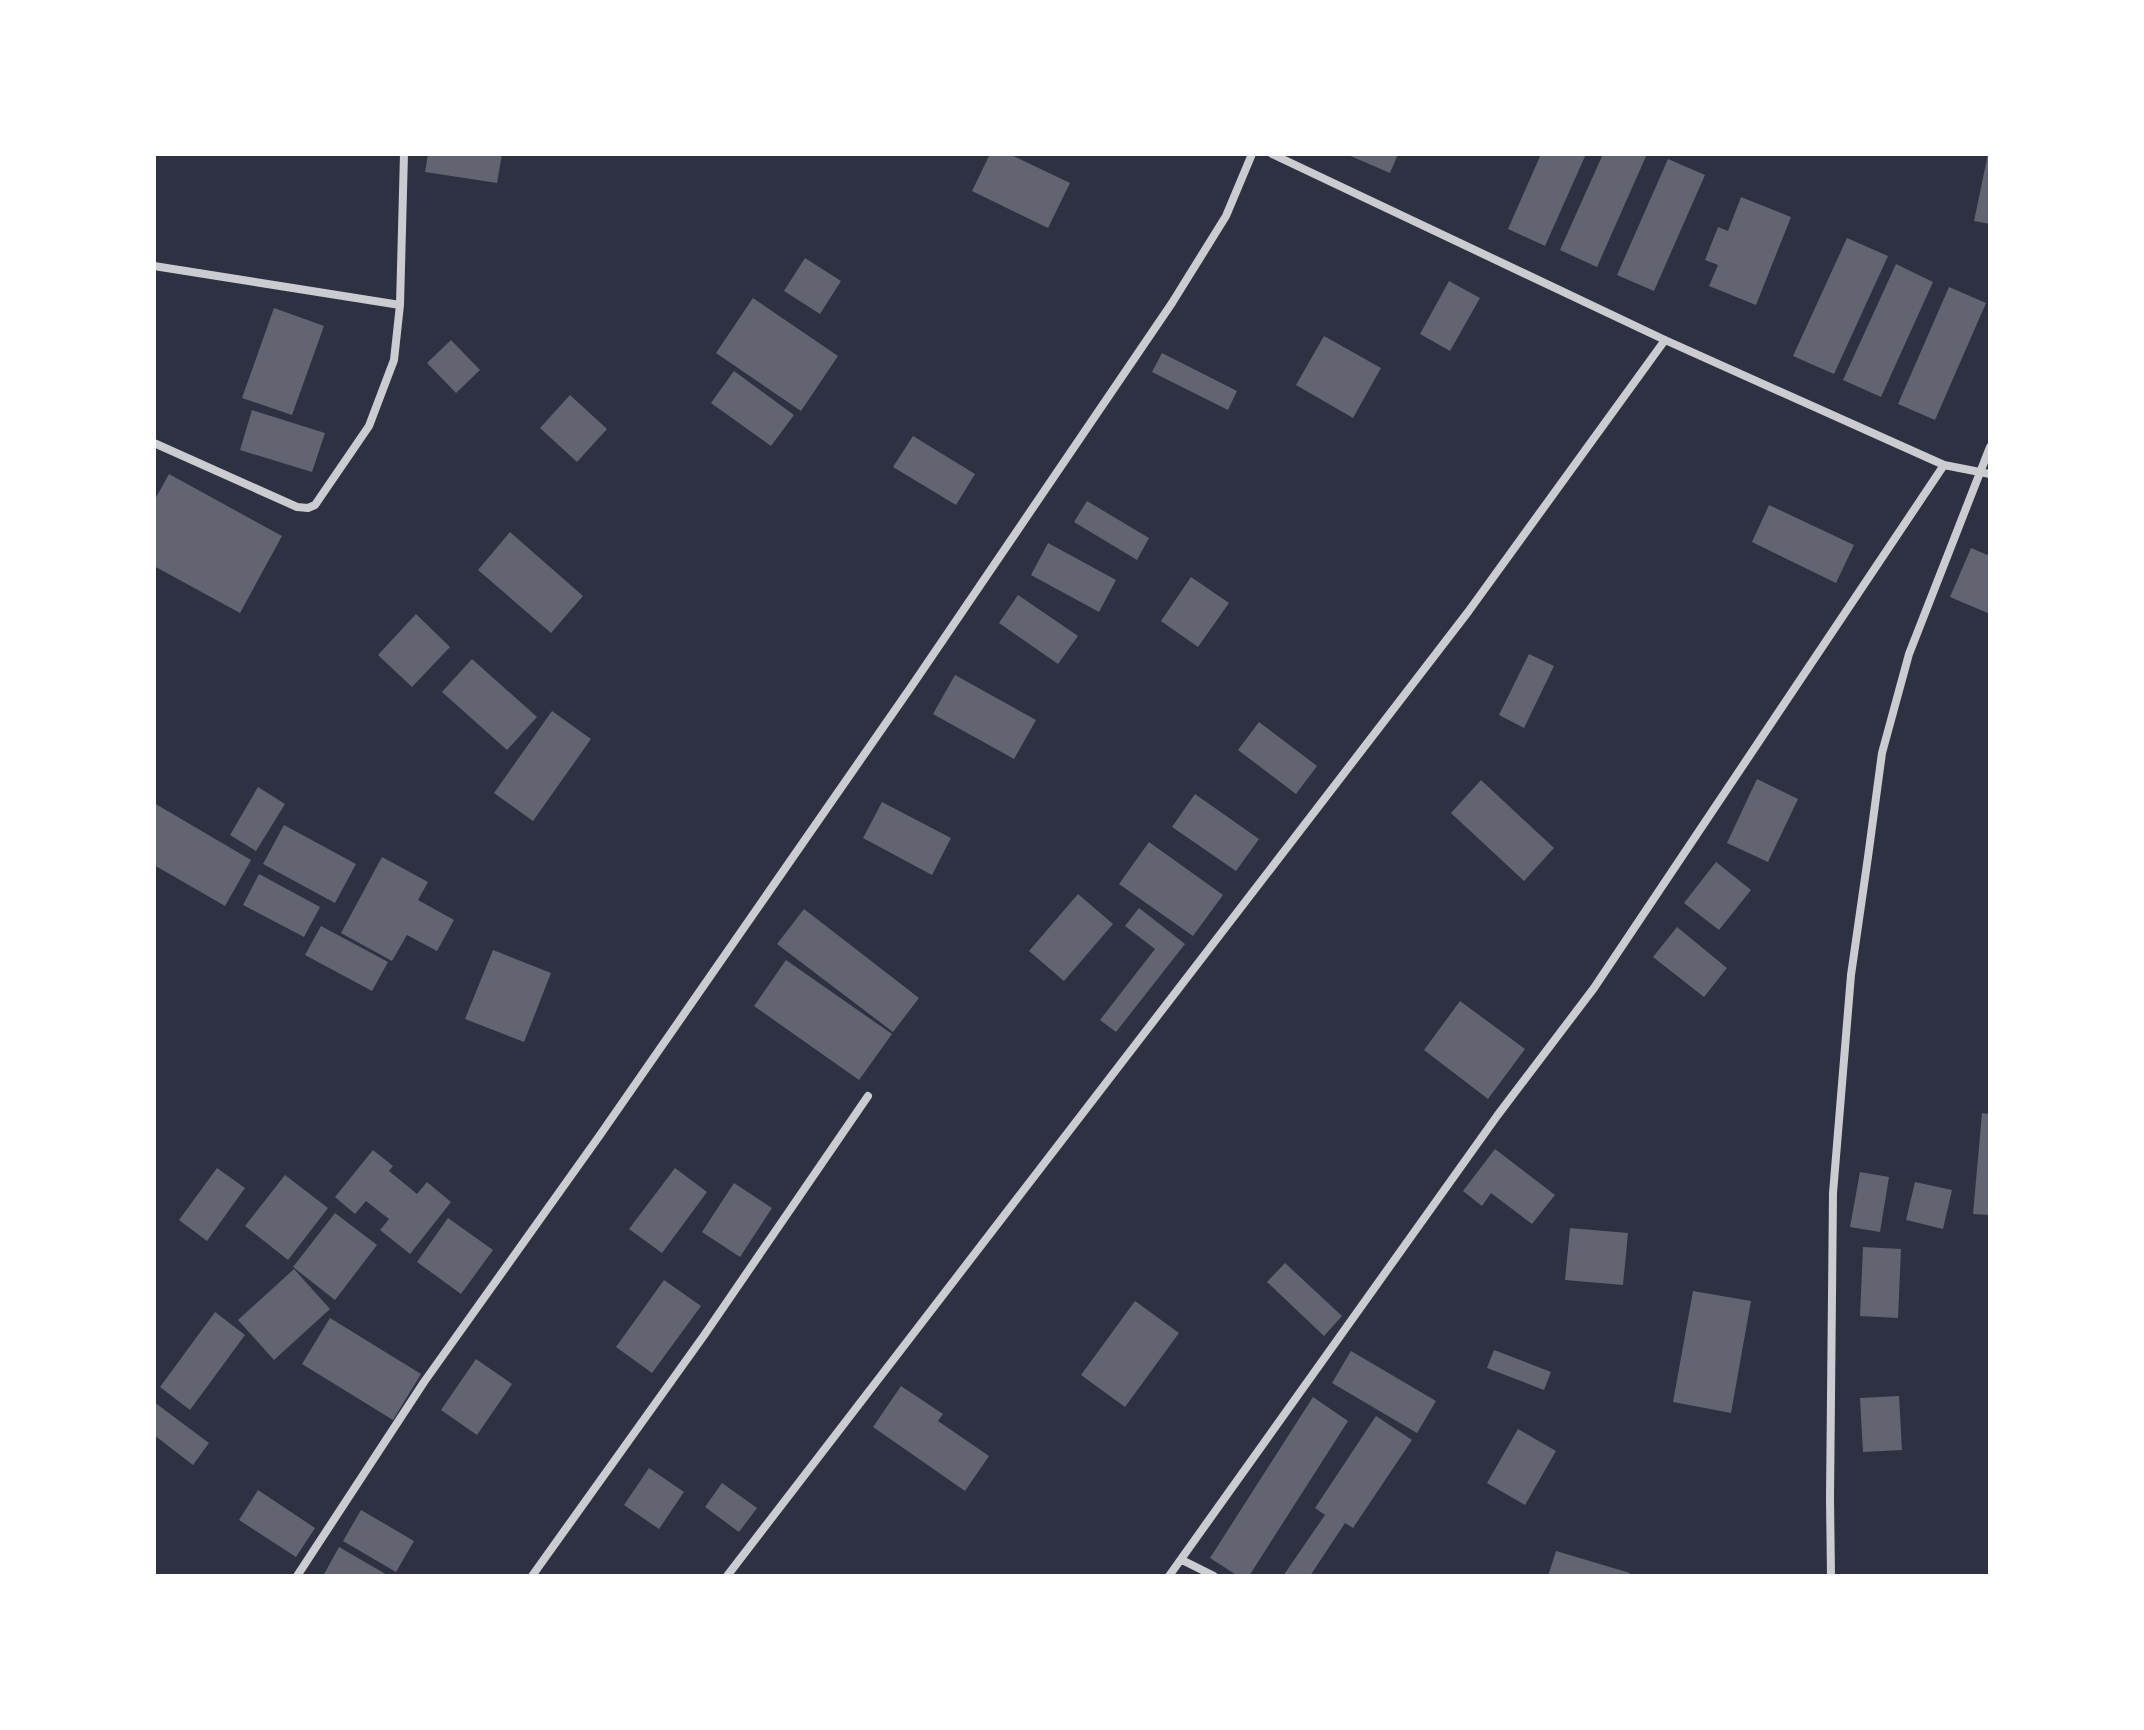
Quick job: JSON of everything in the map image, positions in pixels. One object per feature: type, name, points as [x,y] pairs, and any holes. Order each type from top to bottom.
[{"type":"street","points":[[155,447],[297,507],[315,505],[369,426],[394,360],[400,305],[404,154]]},
{"type":"street","points":[[297,1576],[424,1382],[600,1135],[1154,330],[1226,216],[1252,154]]},
{"type":"street","points":[[1272,154],[1665,340],[1944,465],[1986,472]]},
{"type":"street","points":[[154,266],[400,305]]},
{"type":"street","points":[[727,1576],[1468,612],[1665,340]]},
{"type":"street","points":[[1831,1576],[1833,1193],[1851,975],[1882,753],[1909,654],[1986,472],[1990,447]]},
{"type":"street","points":[[1169,1576],[1497,1116],[1594,988],[1944,465]]},
{"type":"street","points":[[532,1576],[705,1334],[868,1096]]},
{"type":"street","points":[[1182,1560],[1214,1576]]},
{"type":"building","points":[[428,154],[502,154],[497,183],[425,172]]},
{"type":"building","points":[[990,154],[1009,154],[1070,183],[1048,228],[972,191]]},
{"type":"building","points":[[1346,154],[1398,154],[1390,173]]},
{"type":"building","points":[[1541,154],[1586,154],[1545,246],[1508,229]]},
{"type":"building","points":[[1603,154],[1647,154],[1597,267],[1560,250]]},
{"type":"building","points":[[1990,154],[1990,224],[1974,221]]},
{"type":"building","points":[[1668,159],[1705,175],[1654,291],[1617,275]]},
{"type":"building","points":[[1741,197],[1791,217],[1756,305],[1709,286],[1718,265],[1705,260],[1718,227],[1728,231]]},
{"type":"building","points":[[1847,238],[1888,256],[1834,374],[1793,356]]},
{"type":"building","points":[[805,258],[841,281],[820,314],[784,291]]},
{"type":"building","points":[[1896,264],[1933,282],[1881,397],[1843,380]]},
{"type":"building","points":[[1449,281],[1480,298],[1450,351],[1420,334]]},
{"type":"building","points":[[1949,287],[1986,303],[1935,420],[1898,404]]},
{"type":"building","points":[[753,298],[838,356],[801,411],[716,353]]},
{"type":"building","points":[[274,308],[324,326],[292,415],[242,398]]},
{"type":"building","points":[[1324,336],[1381,368],[1353,418],[1296,385]]},
{"type":"building","points":[[451,340],[480,370],[456,393],[427,363]]},
{"type":"building","points":[[1162,353],[1237,391],[1228,410],[1152,372]]},
{"type":"building","points":[[734,371],[794,415],[771,446],[711,403]]},
{"type":"building","points":[[570,395],[607,429],[577,462],[540,428]]},
{"type":"building","points":[[252,410],[325,433],[312,472],[240,450]]},
{"type":"building","points":[[913,436],[975,474],[956,505],[893,467]]},
{"type":"building","points":[[169,474],[282,536],[240,613],[154,566],[154,501]]},
{"type":"building","points":[[1087,501],[1149,538],[1137,560],[1074,522]]},
{"type":"building","points":[[1769,505],[1854,545],[1836,583],[1752,542]]},
{"type":"building","points":[[510,532],[583,596],[551,633],[478,570]]},
{"type":"building","points":[[1048,543],[1116,580],[1099,612],[1031,575]]},
{"type":"building","points":[[1971,548],[1990,556],[1990,614],[1950,597]]},
{"type":"building","points":[[1191,577],[1229,603],[1198,647],[1161,621]]},
{"type":"building","points":[[1018,595],[1078,636],[1058,664],[999,623]]},
{"type":"building","points":[[416,614],[450,647],[412,687],[378,655]]},
{"type":"building","points":[[1529,654],[1554,666],[1524,728],[1499,715]]},
{"type":"building","points":[[472,659],[537,717],[507,750],[442,692]]},
{"type":"building","points":[[955,675],[1036,720],[1014,759],[933,714]]},
{"type":"building","points":[[552,711],[591,739],[533,821],[494,793]]},
{"type":"building","points":[[1259,722],[1317,766],[1296,794],[1238,750]]},
{"type":"building","points":[[1757,779],[1798,799],[1768,862],[1727,843]]},
{"type":"building","points":[[1481,780],[1554,848],[1524,881],[1451,813]]},
{"type":"building","points":[[258,787],[285,804],[256,851],[230,835]]},
{"type":"building","points":[[1195,794],[1259,839],[1236,871],[1172,827]]},
{"type":"building","points":[[882,802],[951,838],[932,875],[863,838]]},
{"type":"building","points":[[154,803],[251,860],[225,906],[154,865]]},
{"type":"building","points":[[284,825],[356,864],[335,903],[263,864]]},
{"type":"building","points":[[1149,842],[1223,895],[1193,936],[1119,884]]},
{"type":"building","points":[[382,857],[428,882],[418,900],[454,920],[437,951],[407,935],[392,961],[341,933]]},
{"type":"building","points":[[1716,862],[1751,890],[1719,930],[1684,903]]},
{"type":"building","points":[[259,874],[320,907],[304,937],[243,905]]},
{"type":"building","points":[[1078,894],[1113,924],[1064,981],[1029,951]]},
{"type":"building","points":[[1139,908],[1185,944],[1116,1032],[1100,1020],[1155,949],[1125,926]]},
{"type":"building","points":[[804,909],[919,998],[893,1032],[777,944]]},
{"type":"building","points":[[321,926],[388,962],[372,991],[305,955]]},
{"type":"building","points":[[1677,927],[1727,968],[1704,997],[1653,957]]},
{"type":"building","points":[[493,950],[551,973],[524,1042],[465,1019]]},
{"type":"building","points":[[786,960],[892,1034],[859,1080],[754,1006]]},
{"type":"building","points":[[1460,1001],[1525,1049],[1488,1099],[1424,1050]]},
{"type":"building","points":[[1982,1113],[1990,1114],[1990,1215],[1973,1214]]},
{"type":"building","points":[[1495,1149],[1555,1195],[1532,1224],[1491,1193],[1482,1206],[1463,1191]]},
{"type":"building","points":[[373,1150],[393,1166],[389,1171],[417,1194],[427,1182],[451,1202],[410,1254],[380,1230],[389,1219],[366,1201],[355,1214],[335,1197]]},
{"type":"building","points":[[217,1168],[245,1188],[207,1241],[179,1220]]},
{"type":"building","points":[[675,1168],[707,1192],[662,1253],[629,1229]]},
{"type":"building","points":[[1860,1172],[1889,1177],[1880,1232],[1850,1227]]},
{"type":"building","points":[[285,1175],[328,1208],[288,1260],[245,1226]]},
{"type":"building","points":[[1915,1182],[1952,1190],[1943,1229],[1906,1220]]},
{"type":"building","points":[[734,1183],[772,1208],[740,1257],[702,1232]]},
{"type":"building","points":[[335,1213],[377,1245],[335,1300],[293,1267]]},
{"type":"building","points":[[448,1218],[493,1250],[461,1294],[417,1262]]},
{"type":"building","points":[[1570,1228],[1628,1233],[1623,1285],[1565,1280]]},
{"type":"building","points":[[1863,1247],[1901,1249],[1898,1318],[1860,1316]]},
{"type":"building","points":[[1285,1263],[1342,1316],[1324,1336],[1267,1282]]},
{"type":"building","points":[[294,1269],[330,1309],[274,1360],[238,1320]]},
{"type":"building","points":[[664,1280],[701,1306],[652,1373],[616,1347]]},
{"type":"building","points":[[1693,1291],[1751,1301],[1731,1413],[1673,1402]]},
{"type":"building","points":[[1135,1301],[1179,1333],[1125,1407],[1081,1375]]},
{"type":"building","points":[[215,1312],[245,1335],[190,1410],[160,1387]]},
{"type":"building","points":[[330,1318],[421,1374],[393,1420],[302,1364]]},
{"type":"building","points":[[1494,1350],[1551,1372],[1544,1390],[1487,1368]]},
{"type":"building","points":[[1351,1351],[1436,1401],[1417,1433],[1332,1383]]},
{"type":"building","points":[[476,1359],[512,1384],[477,1435],[441,1410]]},
{"type":"building","points":[[901,1386],[943,1414],[938,1421],[989,1456],[965,1491],[873,1427]]},
{"type":"building","points":[[1899,1396],[1902,1450],[1863,1452],[1860,1398]]},
{"type":"building","points":[[1313,1397],[1348,1421],[1249,1576],[1238,1576],[1210,1558]]},
{"type":"building","points":[[154,1402],[209,1443],[193,1465],[154,1435]]},
{"type":"building","points":[[1376,1416],[1412,1440],[1353,1528],[1345,1523],[1310,1576],[1283,1576],[1325,1515],[1315,1508]]},
{"type":"building","points":[[1518,1429],[1556,1451],[1525,1505],[1487,1483]]},
{"type":"building","points":[[649,1468],[684,1492],[659,1529],[624,1505]]},
{"type":"building","points":[[722,1483],[757,1508],[739,1532],[705,1507]]},
{"type":"building","points":[[258,1490],[315,1528],[296,1557],[239,1520]]},
{"type":"building","points":[[361,1510],[414,1541],[396,1572],[343,1541]]},
{"type":"building","points":[[339,1547],[389,1576],[323,1576]]},
{"type":"building","points":[[1556,1551],[1630,1573],[1629,1576],[1548,1576]]}]
